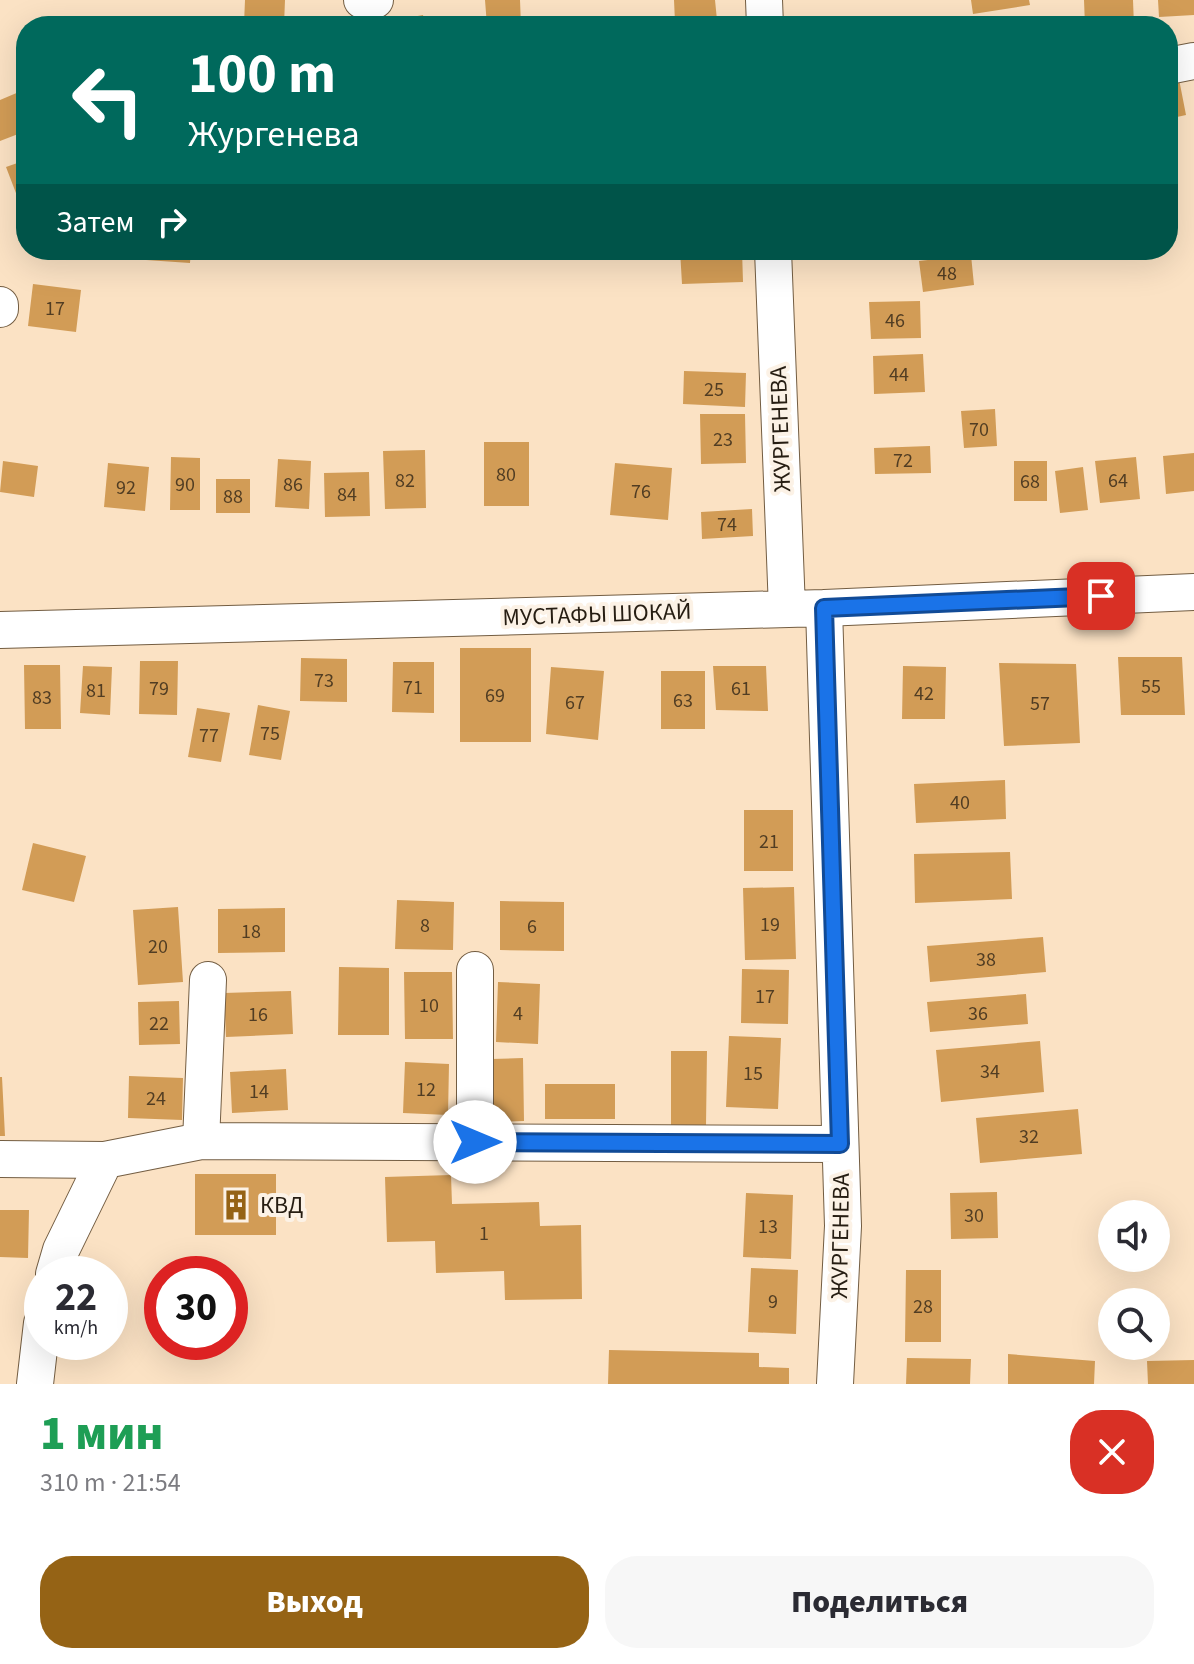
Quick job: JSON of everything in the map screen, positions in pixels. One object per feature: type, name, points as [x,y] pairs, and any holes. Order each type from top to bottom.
[{"type":"street","points":[[362,0],[375,0]]},
{"type":"street","name":"ЖУРГЕНЕВА","points":[[773,260],[787,609]]},
{"type":"street","name":"МУСТАФЫ ШОКАЙ","points":[[0,630],[824,608],[1194,592]]},
{"type":"street","name":"ЖУРГЕНЕВА","points":[[824,608],[843,1226],[835,1384]]},
{"type":"street","points":[[475,970],[475,1142]]},
{"type":"street","points":[[201,1141],[208,980]]},
{"type":"street","points":[[0,1159],[105,1160],[201,1141],[840,1144]]},
{"type":"street","points":[[59,1256],[105,1160]]},
{"type":"street","points":[[35,1384],[38,1360]]},
{"type":"building","points":[[245,0],[285,0],[284,16],[244,16]]},
{"type":"building","points":[[485,0],[520,0],[521,16],[486,16]]},
{"type":"building","points":[[674,0],[715,0],[717,16],[675,16]]},
{"type":"building","points":[[971,0],[1029,0],[1030,5],[973,14]]},
{"type":"building","points":[[1084,0],[1133,0],[1134,16],[1085,16]]},
{"type":"building","points":[[1158,0],[1194,0],[1194,15],[1159,16]]},
{"type":"building","points":[[1178,74],[1186,115],[1178,117]]},
{"type":"building","points":[[16,93],[16,135],[0,141],[0,100]]},
{"type":"building","points":[[16,164],[16,193],[6,167]]},
{"type":"building","points":[[146,260],[190,260],[190,263]]},
{"type":"building","points":[[681,260],[742,260],[743,282],[682,284]]},
{"type":"building","points":[[972,260],[974,285],[923,292],[919,261]]},
{"type":"building","points":[[33,284],[81,290],[76,332],[28,326]]},
{"type":"building","points":[[920,301],[921,338],[871,339],[869,302]]},
{"type":"building","points":[[923,354],[925,392],[874,394],[873,356]]},
{"type":"building","points":[[684,371],[746,373],[745,407],[683,404]]},
{"type":"building","points":[[995,409],[997,446],[964,448],[961,411]]},
{"type":"building","points":[[700,414],[745,414],[746,463],[701,464]]},
{"type":"building","points":[[484,442],[529,442],[529,506],[484,506]]},
{"type":"building","points":[[930,446],[931,473],[875,474],[874,448]]},
{"type":"building","points":[[425,450],[426,508],[385,509],[383,451]]},
{"type":"building","points":[[1194,453],[1194,491],[1166,494],[1163,456]]},
{"type":"building","points":[[171,457],[200,458],[200,510],[170,510]]},
{"type":"building","points":[[1136,457],[1140,499],[1100,503],[1095,461]]},
{"type":"building","points":[[278,459],[311,461],[309,509],[275,507]]},
{"type":"building","points":[[3,461],[38,466],[34,497],[0,492]]},
{"type":"building","points":[[1014,461],[1047,461],[1047,501],[1014,501]]},
{"type":"building","points":[[108,463],[149,467],[145,511],[104,507]]},
{"type":"building","points":[[615,463],[672,468],[668,520],[610,515]]},
{"type":"building","points":[[1083,467],[1088,510],[1060,513],[1055,471]]},
{"type":"building","points":[[369,472],[370,516],[325,517],[324,473]]},
{"type":"building","points":[[216,479],[250,479],[250,513],[216,513]]},
{"type":"building","points":[[752,509],[753,536],[702,539],[701,512]]},
{"type":"building","points":[[460,648],[531,648],[531,742],[460,742]]},
{"type":"building","points":[[1118,657],[1182,657],[1185,715],[1121,715]]},
{"type":"building","points":[[301,658],[347,659],[347,702],[300,701]]},
{"type":"building","points":[[140,661],[178,661],[177,715],[139,714]]},
{"type":"building","points":[[393,662],[434,662],[434,713],[392,712]]},
{"type":"building","points":[[999,663],[1076,664],[1080,743],[1004,746]]},
{"type":"building","points":[[24,665],[60,665],[61,729],[25,729]]},
{"type":"building","points":[[83,666],[112,667],[110,715],[80,713]]},
{"type":"building","points":[[713,666],[766,666],[768,711],[716,710]]},
{"type":"building","points":[[903,666],[946,667],[945,719],[902,719]]},
{"type":"building","points":[[551,667],[604,671],[598,740],[546,734]]},
{"type":"building","points":[[661,671],[705,671],[705,729],[661,729]]},
{"type":"building","points":[[258,705],[290,711],[281,760],[249,755]]},
{"type":"building","points":[[197,708],[230,713],[221,762],[188,757]]},
{"type":"building","points":[[1005,780],[1006,819],[916,823],[914,784]]},
{"type":"building","points":[[744,810],[793,810],[793,871],[744,871]]},
{"type":"building","points":[[33,843],[86,856],[74,902],[22,890]]},
{"type":"building","points":[[1010,852],[1012,899],[915,903],[914,854]]},
{"type":"building","points":[[794,887],[796,959],[745,960],[743,888]]},
{"type":"building","points":[[397,900],[454,902],[453,950],[395,949]]},
{"type":"building","points":[[500,901],[564,902],[564,951],[500,950]]},
{"type":"building","points":[[178,907],[183,982],[138,985],[133,910]]},
{"type":"building","points":[[285,908],[285,952],[218,953],[218,909]]},
{"type":"building","points":[[1043,937],[1046,972],[930,982],[927,946]]},
{"type":"building","points":[[339,967],[389,968],[389,1035],[338,1035]]},
{"type":"building","points":[[742,969],[789,970],[788,1024],[741,1023]]},
{"type":"building","points":[[404,972],[452,972],[453,1039],[405,1039]]},
{"type":"building","points":[[498,982],[540,984],[538,1044],[496,1042]]},
{"type":"building","points":[[291,991],[293,1034],[226,1037],[224,993]]},
{"type":"building","points":[[1026,994],[1028,1024],[930,1032],[927,1002]]},
{"type":"building","points":[[179,1001],[180,1044],[139,1045],[138,1002]]},
{"type":"building","points":[[729,1036],[781,1038],[778,1109],[726,1107]]},
{"type":"building","points":[[1040,1041],[1044,1092],[941,1102],[936,1050]]},
{"type":"building","points":[[671,1051],[707,1051],[706,1125],[671,1125]]},
{"type":"building","points":[[523,1058],[524,1121],[493,1122],[491,1059]]},
{"type":"building","points":[[405,1062],[449,1064],[448,1115],[403,1113]]},
{"type":"building","points":[[286,1069],[288,1110],[232,1113],[230,1072]]},
{"type":"building","points":[[129,1076],[183,1078],[182,1120],[128,1118]]},
{"type":"building","points":[[2,1077],[5,1136],[0,1136]]},
{"type":"building","points":[[545,1084],[615,1084],[615,1119],[545,1119]]},
{"type":"building","points":[[1078,1109],[1082,1154],[980,1163],[976,1118]]},
{"type":"building","name":"КВД","points":[[195,1174],[276,1174],[276,1235],[195,1235]]},
{"type":"building","points":[[451,1175],[452,1204],[539,1202],[540,1226],[581,1225],[582,1299],[505,1300],[504,1271],[436,1273],[435,1241],[387,1242],[385,1177]]},
{"type":"building","points":[[997,1192],[998,1238],[951,1239],[950,1193]]},
{"type":"building","points":[[746,1193],[793,1195],[791,1259],[743,1257]]},
{"type":"building","points":[[0,1210],[29,1210],[28,1256],[0,1257]]},
{"type":"building","points":[[751,1268],[798,1270],[796,1334],[748,1332]]},
{"type":"building","points":[[906,1270],[941,1270],[941,1342],[905,1342]]},
{"type":"building","points":[[609,1350],[759,1353],[759,1367],[789,1368],[789,1384],[608,1384]]},
{"type":"building","points":[[1008,1354],[1095,1361],[1094,1384],[1008,1384]]},
{"type":"building","points":[[907,1358],[971,1359],[970,1384],[906,1384]]},
{"type":"building","points":[[1194,1360],[1194,1384],[1148,1384],[1147,1361]]},
{"type":"place","name":"КВД","points":[[236,1205]]},
{"type":"route","points":[[475,1142],[840,1144],[824,608],[1101,596]]}]
